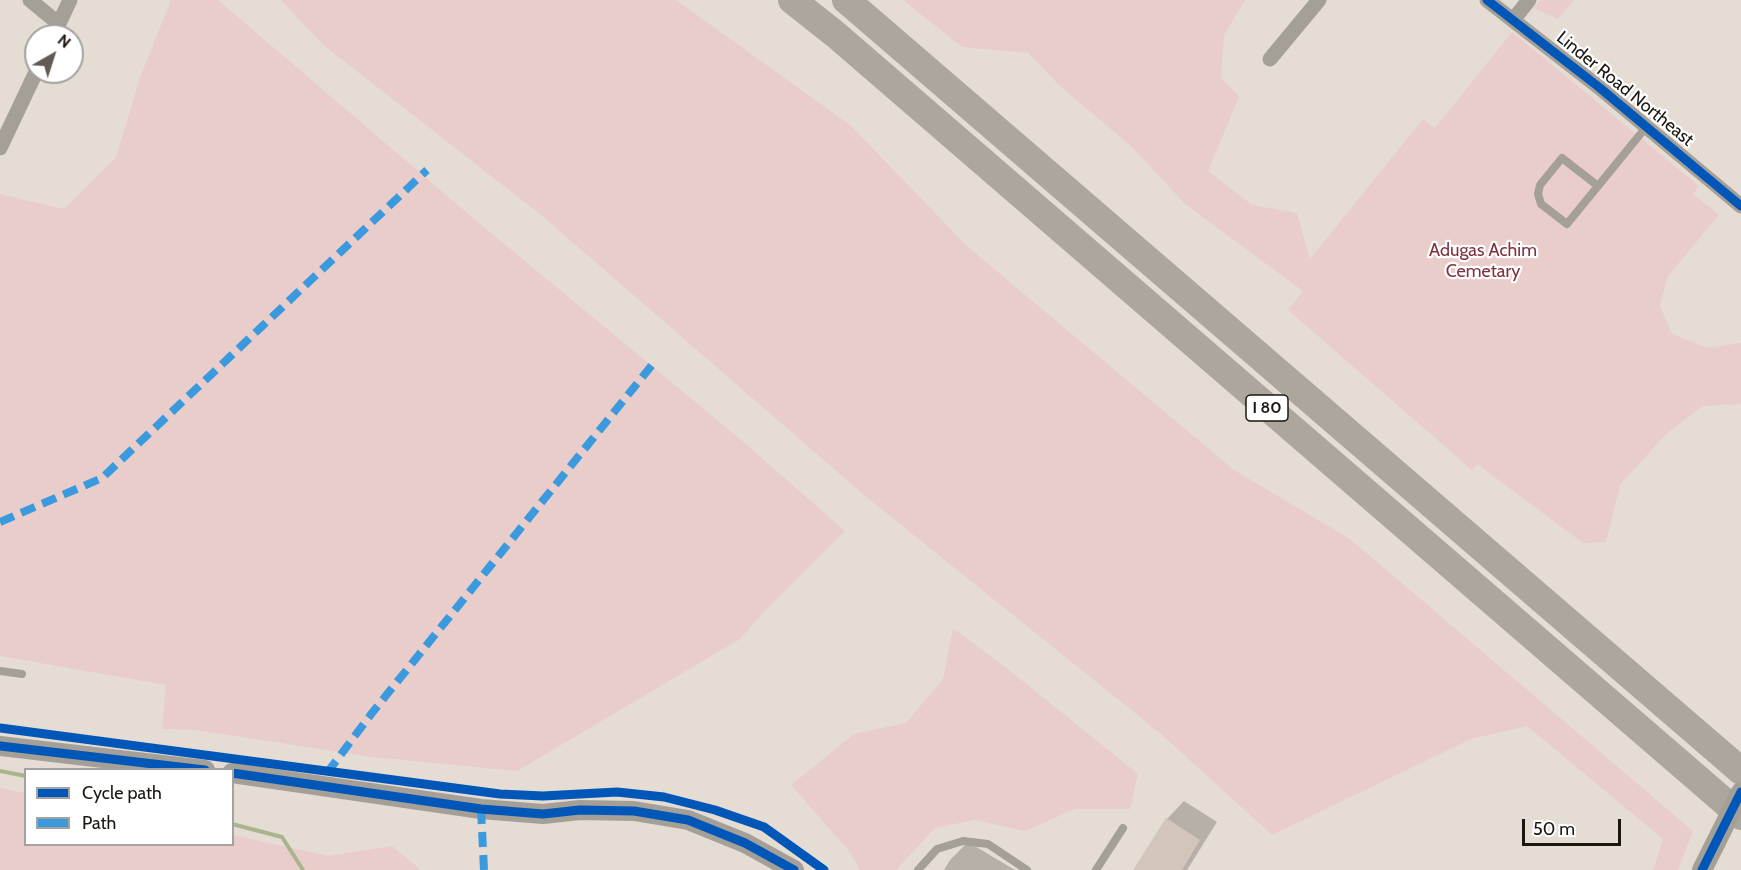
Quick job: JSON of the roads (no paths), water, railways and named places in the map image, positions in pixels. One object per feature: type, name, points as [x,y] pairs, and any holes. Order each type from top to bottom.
[{"type":"highway","points":[[785,0],[835,34]]},
{"type":"highway","name":"I 80","points":[[792,0],[835,34],[1741,816]]},
{"type":"highway","name":"I 80","points":[[846,0],[1741,771]]},
{"type":"street","points":[[30,0],[51,24]]},
{"type":"street","points":[[59,24],[70,0]]},
{"type":"street","points":[[1270,59],[1319,0]]},
{"type":"street","name":"Linder Road Northeast","points":[[1488,0],[1647,126],[1741,206]]},
{"type":"street","points":[[1513,20],[1529,0]]},
{"type":"street","points":[[0,148],[30,84]]},
{"type":"street","points":[[0,746],[188,768]]},
{"type":"street","points":[[234,773],[481,809],[543,814],[580,810],[634,811],[688,820],[745,843],[794,870]]},
{"type":"street","points":[[1702,870],[1741,792]]},
{"type":"lane","points":[[1598,186],[1562,158],[1540,185],[1538,194],[1541,204],[1567,224],[1647,126]]},
{"type":"lane","points":[[0,671],[22,674]]},
{"type":"lane","points":[[1096,870],[1123,828]]},
{"type":"lane","points":[[918,870],[937,849],[963,841],[988,844],[1027,870]]},
{"type":"waterway","points":[[0,771],[24,776]]},
{"type":"waterway","points":[[234,825],[282,837],[303,870]]},
{"type":"park label","name":"Adugas Achim Cemetary","points":[[1483,261]]}]
